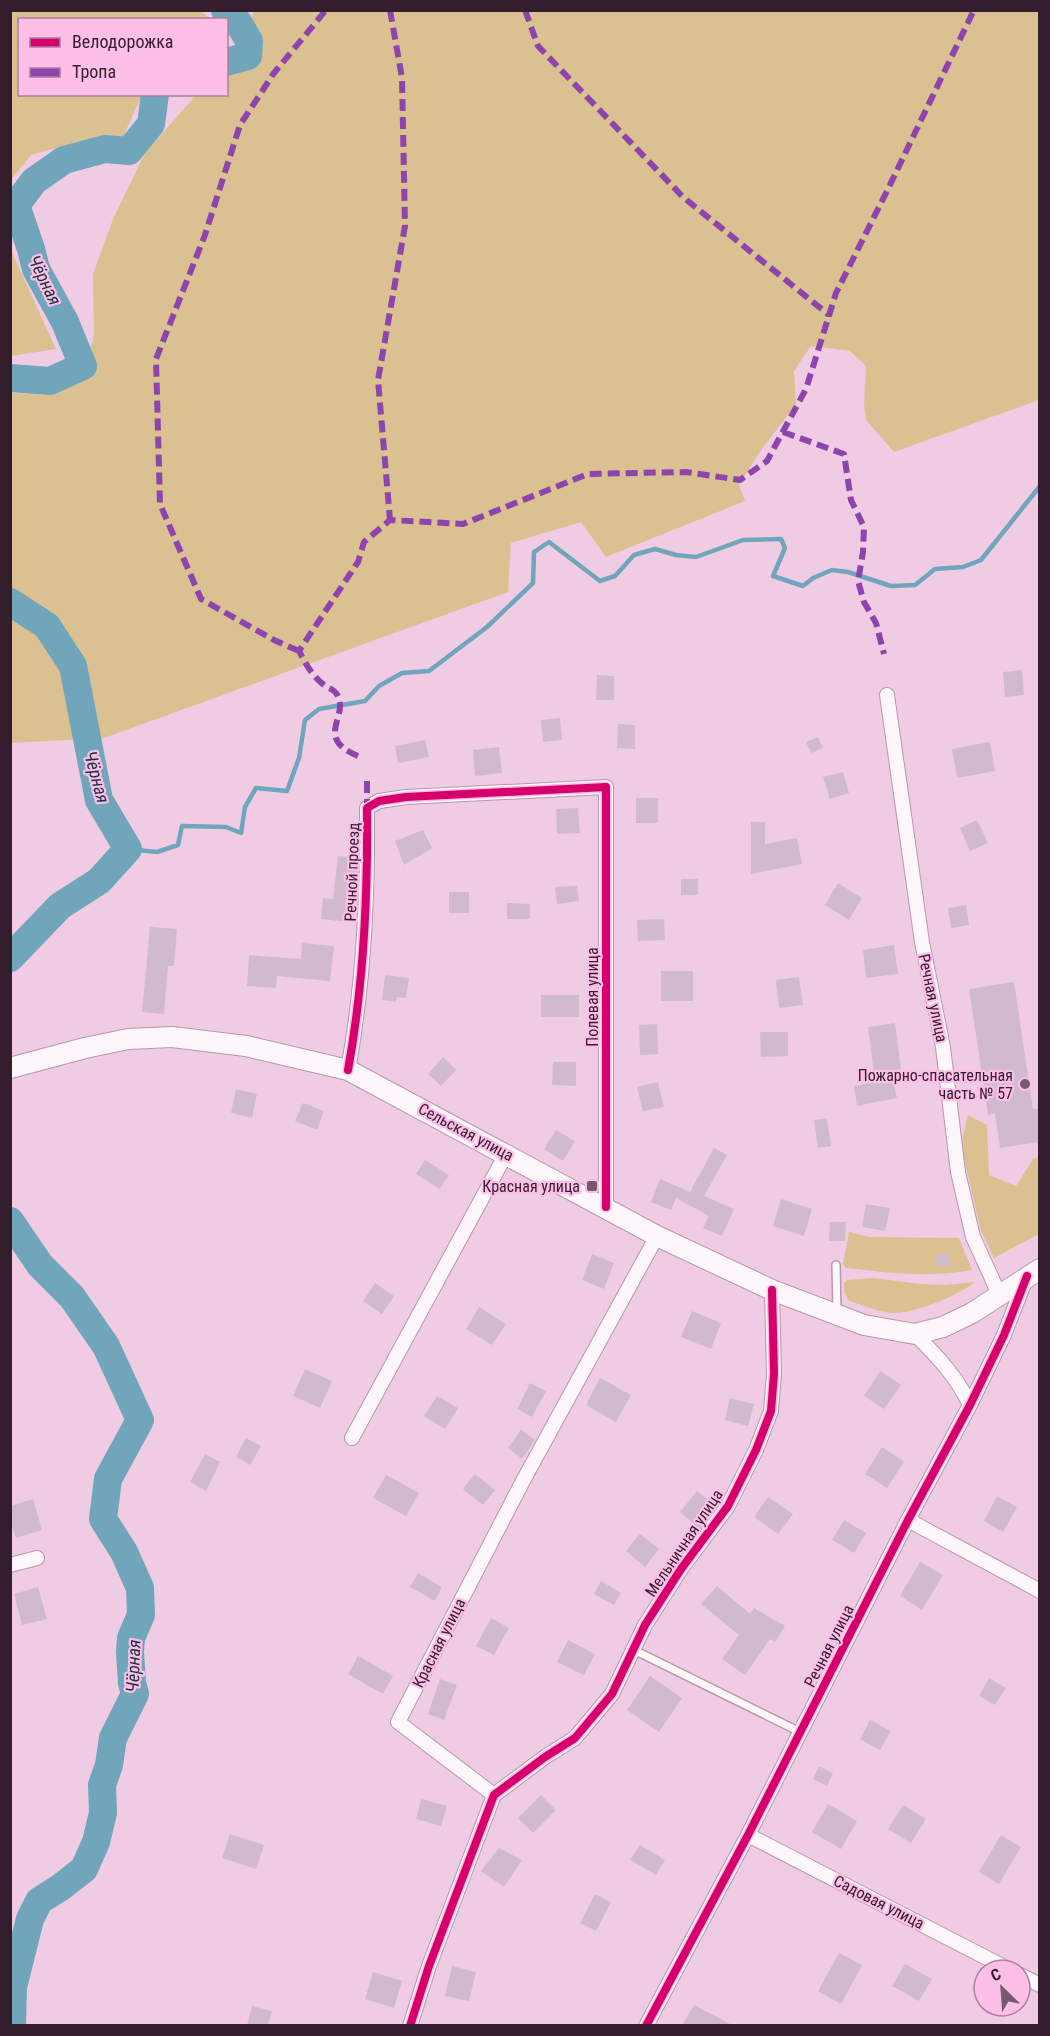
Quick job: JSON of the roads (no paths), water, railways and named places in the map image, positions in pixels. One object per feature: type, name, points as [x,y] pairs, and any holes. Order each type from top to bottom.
[{"type":"main road","name":"Сельская улица","points":[[10,1068],[128,1039],[172,1037],[246,1046],[348,1070],[657,1236],[771,1290],[864,1325],[915,1334]]},
{"type":"main road","points":[[915,1334],[943,1327],[972,1313],[1033,1272]]},
{"type":"street","name":"Речная улица","points":[[887,695],[922,942],[943,1047],[958,1172],[973,1238],[999,1294]]},
{"type":"street","name":"Речной проезд","points":[[348,1070],[357,1023],[368,881],[367,808],[378,801],[406,797],[606,787]]},
{"type":"street","name":"Полевая улица","points":[[606,787],[606,1207]]},
{"type":"street","points":[[352,1438],[506,1154]]},
{"type":"street","name":"Красная улица","points":[[494,1795],[398,1722],[524,1479],[657,1236]]},
{"type":"street","name":"Речная улица","points":[[646,2025],[748,1835],[908,1520],[970,1405],[1033,1272]]},
{"type":"street","name":"Мельничная улица","points":[[494,1795],[575,1738],[612,1695],[645,1625],[681,1569],[728,1506],[756,1450],[771,1411],[774,1374],[771,1290]]},
{"type":"street","points":[[915,1334],[949,1369],[963,1389],[970,1405]]},
{"type":"street","points":[[908,1520],[1040,1591]]},
{"type":"street","points":[[10,1565],[37,1558]]},
{"type":"street","points":[[410,2025],[429,1966],[494,1795]]},
{"type":"street","name":"Садовая улица","points":[[748,1835],[988,1958]]},
{"type":"lane","points":[[836,1264],[837,1316]]},
{"type":"lane","points":[[634,1650],[800,1732]]},
{"type":"waterway","name":"Чёрная","points":[[225,10],[238,22],[249,41],[248,56],[228,61]]},
{"type":"waterway","name":"Чёрная","points":[[10,378],[50,381],[83,366],[65,322],[36,269],[16,205],[34,181],[64,160],[105,149],[129,151],[151,124],[155,96]]},
{"type":"waterway","points":[[128,849],[157,852],[178,845],[182,826],[226,827],[241,833],[245,807],[256,788],[287,791],[299,758],[305,720],[319,709],[365,701],[379,686],[402,673],[429,671],[487,627],[533,583],[534,552],[549,542],[600,581],[615,576],[634,555],[655,549],[676,555],[696,557],[743,540],[781,539],[785,548],[773,576],[803,586],[813,578],[832,570],[848,572],[891,586],[915,585],[935,569],[963,567],[981,560],[1040,486]]},
{"type":"waterway","name":"Чёрная","points":[[10,602],[47,626],[73,666],[99,800],[128,849],[99,881],[60,906],[10,958]]},
{"type":"waterway","name":"Чёрная","points":[[10,1221],[40,1265],[72,1297],[106,1346],[140,1420],[108,1479],[103,1519],[124,1552],[140,1588],[141,1615],[131,1638],[132,1683],[135,1694],[113,1738],[109,1765],[102,1785],[103,1813],[96,1842],[84,1869],[39,1901],[30,1919],[13,1987],[12,2026]]},
{"type":"place","name":"Пожарно-спасательная часть № 57","points":[[1025,1084]]},
{"type":"place","name":"Красная улица","points":[[592,1186]]}]
